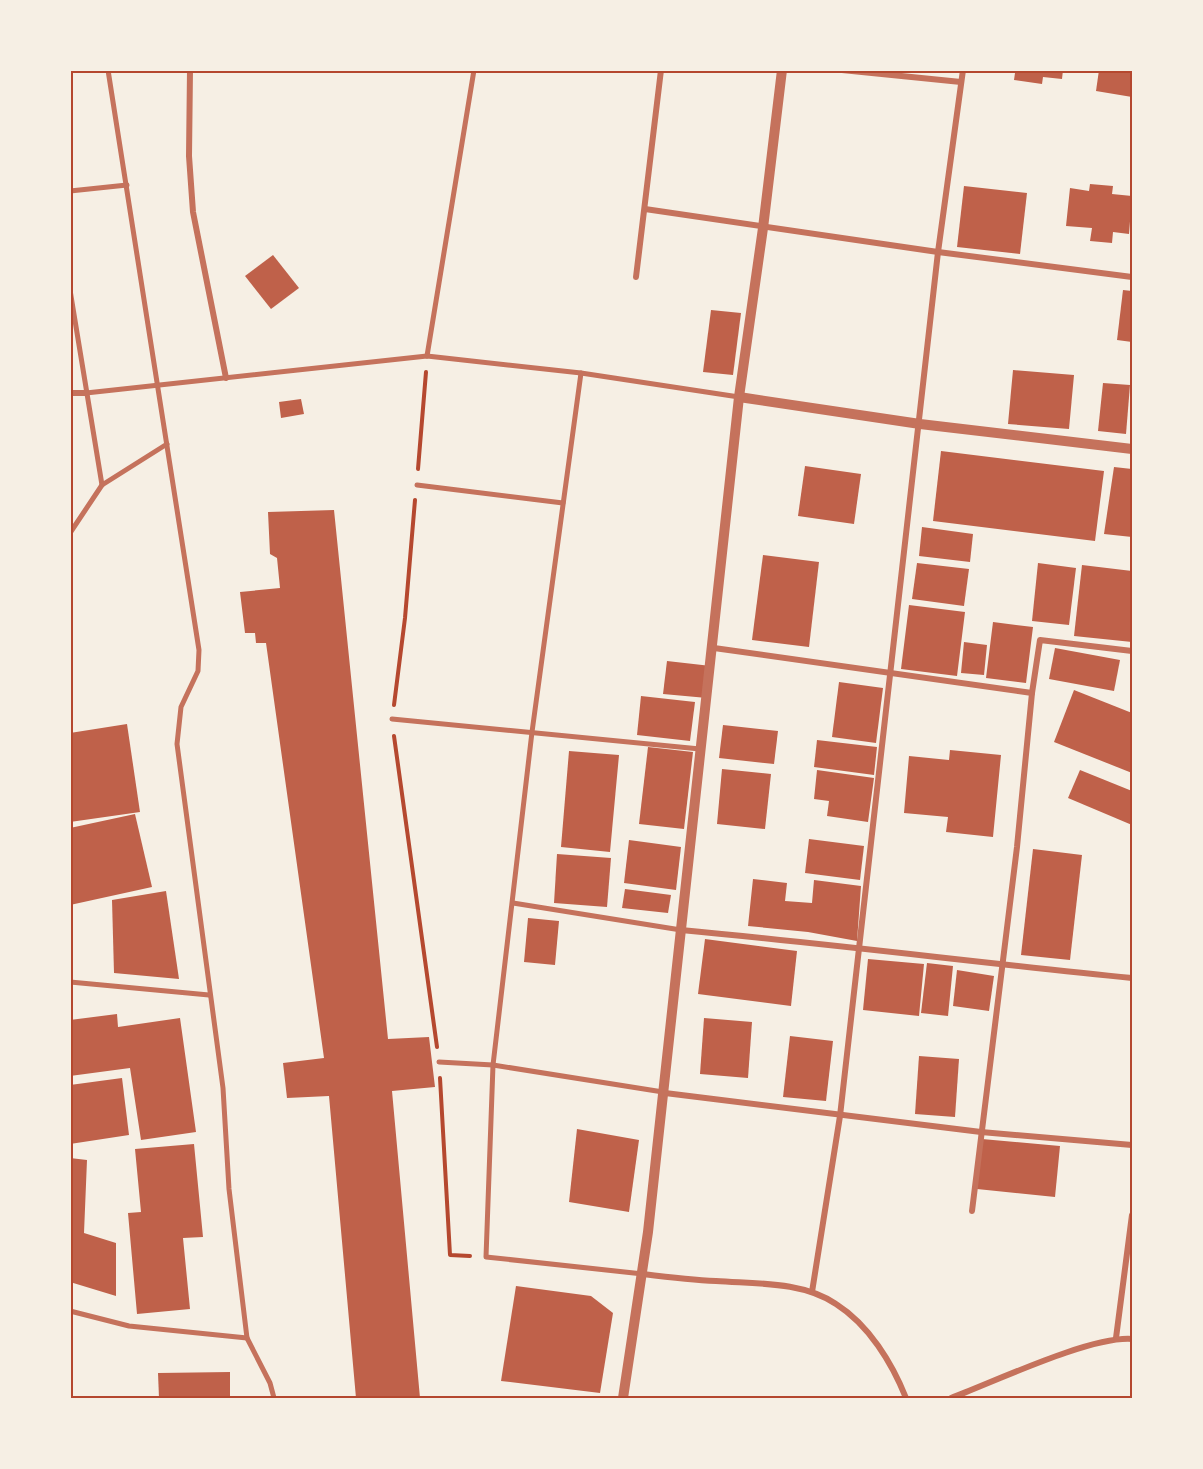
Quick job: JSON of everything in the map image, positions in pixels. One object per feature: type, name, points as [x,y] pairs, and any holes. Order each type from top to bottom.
[{"type":"street","points":[[108,70],[200,650],[198,670],[181,706],[177,744],[222,1088],[229,1189],[248,1338],[270,1383],[274,1398]]},
{"type":"street","points":[[190,70],[189,156],[193,212],[226,378]]},
{"type":"street","points":[[427,356],[474,70]]},
{"type":"street","points":[[636,278],[661,70]]},
{"type":"street","points":[[623,1398],[643,1274],[665,1093],[740,397],[764,228],[782,70]]},
{"type":"street","points":[[842,70],[961,82]]},
{"type":"street","points":[[812,1292],[840,1116],[938,252],[963,70]]},
{"type":"street","points":[[70,190],[127,185]]},
{"type":"street","points":[[645,209],[764,228],[1132,277]]},
{"type":"street","points":[[70,290],[102,485]]},
{"type":"street","points":[[70,393],[159,386],[427,356],[581,373],[920,424],[1132,449]]},
{"type":"street","points":[[581,373],[532,732],[493,1065],[486,1257],[643,1274],[788,1286],[812,1292],[836,1303],[857,1321],[897,1377],[906,1398]]},
{"type":"street","points":[[70,533],[102,485],[167,444]]},
{"type":"street","points":[[417,485],[563,503]]},
{"type":"street","points":[[972,1211],[1040,640],[1132,651]]},
{"type":"street","points":[[714,648],[1032,693]]},
{"type":"street","points":[[392,719],[702,749]]},
{"type":"street","points":[[513,903],[681,930],[858,946],[1002,965],[1132,978]]},
{"type":"street","points":[[70,982],[209,995]]},
{"type":"street","points":[[439,1062],[493,1065],[665,1093],[840,1116],[981,1132],[1132,1145]]},
{"type":"street","points":[[1116,1338],[1132,1215]]},
{"type":"street","points":[[70,1311],[129,1326],[248,1338]]},
{"type":"street","points":[[951,1398],[1092,1344],[1116,1338],[1132,1339]]},
{"type":"path","points":[[427,356],[405,618],[392,719],[439,1062],[450,1254],[486,1257]]},
{"type":"building","points":[[1007,70],[1063,70],[1062,79],[1043,77],[1042,84],[1014,80],[1015,73]]},
{"type":"building","points":[[1099,70],[1132,70],[1132,97],[1096,91]]},
{"type":"building","points":[[1090,184],[1113,186],[1112,194],[1132,196],[1129,234],[1113,232],[1112,243],[1090,241],[1092,228],[1066,226],[1070,188],[1089,191]]},
{"type":"building","points":[[964,186],[1027,193],[1020,254],[957,247]]},
{"type":"building","points":[[273,255],[299,288],[271,309],[245,276]]},
{"type":"building","points":[[1123,290],[1132,291],[1132,342],[1117,340]]},
{"type":"building","points":[[711,310],[741,313],[733,375],[703,372]]},
{"type":"building","points":[[1013,370],[1074,375],[1069,429],[1008,424]]},
{"type":"building","points":[[1103,383],[1130,385],[1126,434],[1098,431]]},
{"type":"building","points":[[301,399],[304,414],[281,418],[279,402]]},
{"type":"building","points":[[941,451],[1104,471],[1095,541],[933,521]]},
{"type":"building","points":[[805,466],[861,474],[854,524],[798,516]]},
{"type":"building","points":[[1114,467],[1132,469],[1132,537],[1104,534]]},
{"type":"building","points":[[334,510],[388,1039],[429,1037],[435,1087],[392,1091],[420,1398],[356,1398],[329,1096],[287,1098],[283,1063],[324,1058],[266,643],[256,643],[255,633],[245,633],[240,592],[280,588],[277,558],[270,554],[268,512]]},
{"type":"building","points":[[922,527],[973,534],[970,562],[919,556]]},
{"type":"building","points":[[763,555],[819,562],[809,647],[752,640]]},
{"type":"building","points":[[917,563],[969,569],[964,606],[912,599]]},
{"type":"building","points":[[1038,563],[1076,568],[1069,625],[1032,621]]},
{"type":"building","points":[[1082,565],[1132,571],[1132,642],[1074,636]]},
{"type":"building","points":[[909,605],[965,612],[957,676],[901,669]]},
{"type":"building","points":[[993,622],[1033,627],[1026,683],[986,678]]},
{"type":"building","points":[[964,642],[987,645],[984,675],[961,673]]},
{"type":"building","points":[[1055,648],[1120,660],[1114,691],[1049,679]]},
{"type":"building","points":[[667,661],[711,666],[707,698],[663,694]]},
{"type":"building","points":[[839,682],[883,688],[876,743],[832,737]]},
{"type":"building","points":[[1074,690],[1132,713],[1132,773],[1054,742]]},
{"type":"building","points":[[641,696],[695,702],[690,741],[637,735]]},
{"type":"building","points":[[127,724],[140,812],[70,822],[70,733]]},
{"type":"building","points":[[723,725],[778,731],[774,764],[719,758]]},
{"type":"building","points":[[817,740],[877,747],[874,775],[814,767]]},
{"type":"building","points":[[648,747],[693,752],[684,829],[639,824]]},
{"type":"building","points":[[950,750],[1001,755],[993,837],[946,832],[948,817],[904,813],[909,756],[949,760]]},
{"type":"building","points":[[569,751],[619,755],[610,852],[561,847]]},
{"type":"building","points":[[722,769],[771,774],[765,829],[717,824]]},
{"type":"building","points":[[817,770],[874,778],[868,822],[827,816],[829,801],[814,799]]},
{"type":"building","points":[[1080,770],[1132,791],[1132,825],[1068,798]]},
{"type":"building","points":[[135,814],[152,887],[70,905],[70,828]]},
{"type":"building","points":[[809,839],[864,846],[860,880],[805,873]]},
{"type":"building","points":[[629,840],[681,847],[676,890],[624,883]]},
{"type":"building","points":[[1033,849],[1082,855],[1070,960],[1021,955]]},
{"type":"building","points":[[557,854],[611,858],[607,907],[554,903]]},
{"type":"building","points":[[753,879],[787,883],[785,901],[812,903],[814,880],[861,886],[857,941],[808,932],[748,926]]},
{"type":"building","points":[[625,889],[671,895],[668,913],[622,908]]},
{"type":"building","points":[[166,891],[179,979],[114,973],[112,900]]},
{"type":"building","points":[[528,918],[559,921],[555,965],[524,962]]},
{"type":"building","points":[[705,939],[797,951],[791,1006],[698,994]]},
{"type":"building","points":[[868,959],[924,964],[919,1016],[863,1010]]},
{"type":"building","points":[[927,963],[953,966],[948,1016],[921,1013]]},
{"type":"building","points":[[957,970],[994,976],[989,1011],[953,1006]]},
{"type":"building","points":[[117,1014],[118,1027],[180,1018],[196,1132],[141,1140],[130,1068],[70,1076],[70,1020]]},
{"type":"building","points":[[704,1018],[752,1022],[748,1078],[700,1074]]},
{"type":"building","points":[[790,1036],[833,1041],[826,1101],[783,1097]]},
{"type":"building","points":[[919,1056],[959,1059],[955,1117],[915,1114]]},
{"type":"building","points":[[122,1078],[129,1135],[70,1144],[70,1085]]},
{"type":"building","points":[[577,1129],[639,1140],[629,1212],[569,1202]]},
{"type":"building","points":[[982,1139],[1060,1146],[1055,1197],[977,1189]]},
{"type":"building","points":[[194,1144],[203,1237],[183,1238],[190,1309],[137,1314],[128,1213],[141,1212],[135,1149]]},
{"type":"building","points":[[70,1158],[87,1160],[84,1233],[116,1243],[116,1296],[70,1282]]},
{"type":"building","points":[[516,1286],[591,1296],[613,1313],[600,1393],[501,1381]]},
{"type":"building","points":[[230,1372],[230,1398],[159,1398],[158,1373]]}]
